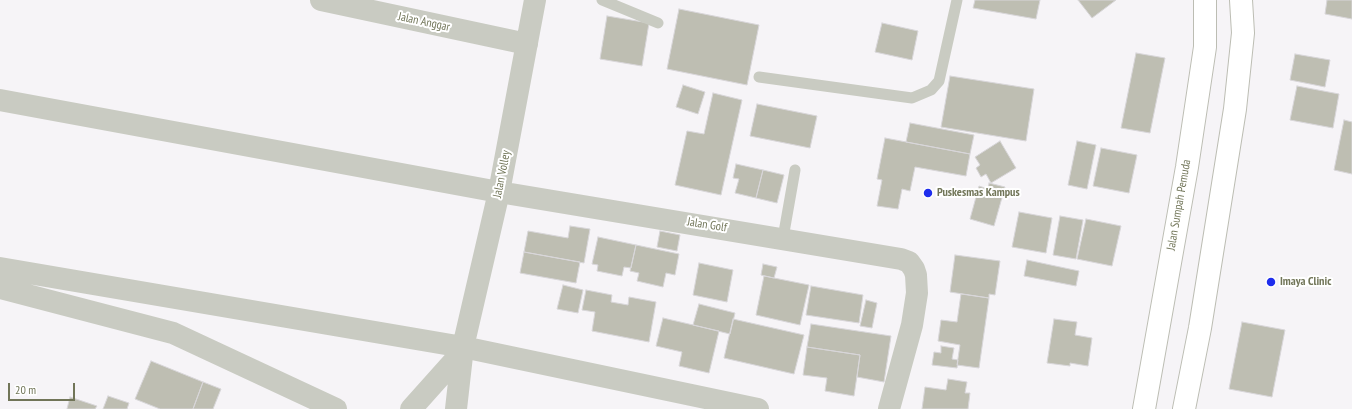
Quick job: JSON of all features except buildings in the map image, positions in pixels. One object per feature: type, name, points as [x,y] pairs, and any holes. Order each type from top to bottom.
[{"type":"main road","name":"Jalan Sumpah Pemuda","points":[[1144,409],[1186,167],[1205,47],[1205,0]]},
{"type":"main road","points":[[1184,409],[1200,328],[1234,109],[1243,33],[1241,0]]},
{"type":"street","name":"Jalan Anggar","points":[[321,0],[527,44]]},
{"type":"street","name":"Jalan Volley","points":[[456,409],[462,350],[498,192],[535,0]]},
{"type":"street","name":"Jalan Golf","points":[[0,100],[498,192],[783,238],[901,259],[909,262],[913,266],[916,275],[917,293],[912,324],[889,409]]},
{"type":"street","points":[[0,268],[462,350],[758,409]]},
{"type":"street","points":[[0,288],[173,333],[336,409]]},
{"type":"street","points":[[411,409],[462,350]]},
{"type":"lane","points":[[602,0],[658,22]]},
{"type":"lane","points":[[759,77],[912,98],[931,90],[938,81],[957,0]]},
{"type":"lane","points":[[783,238],[795,170]]},
{"type":"place","name":"Puskesmas Kampus","points":[[928,193]]},
{"type":"place","name":"Imaya Clinic","points":[[1271,282]]}]
